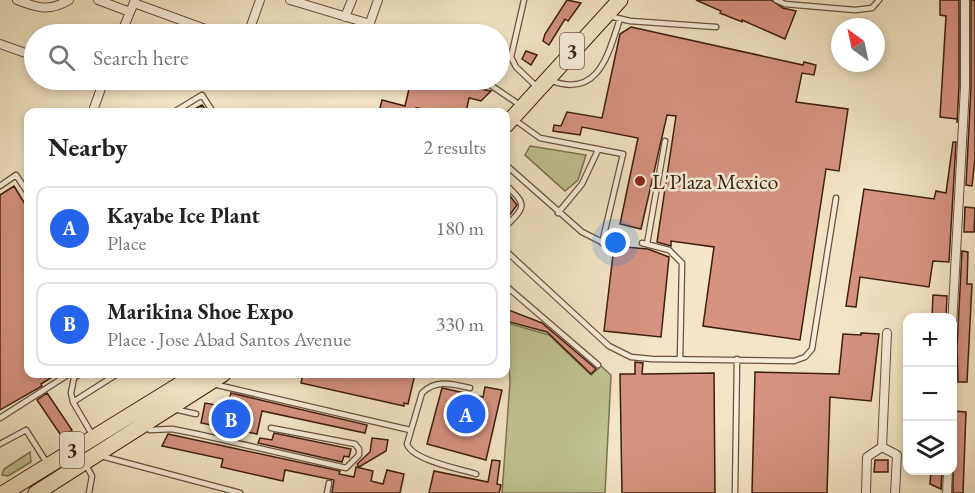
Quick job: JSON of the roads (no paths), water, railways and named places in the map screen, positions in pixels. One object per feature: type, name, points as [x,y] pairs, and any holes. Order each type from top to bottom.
[{"type":"highway","name":"3","points":[[513,116],[542,84],[613,17],[620,0]]},
{"type":"highway","name":"3","points":[[4,490],[93,437],[137,418],[168,408],[191,378]]},
{"type":"highway","name":"3","points":[[36,493],[96,453],[137,418],[191,378]]},
{"type":"highway","points":[[23,493],[76,465]]},
{"type":"street","points":[[17,0],[42,9],[52,9],[69,0]]},
{"type":"street","points":[[98,0],[133,5],[189,24]]},
{"type":"street","points":[[252,24],[260,0]]},
{"type":"street","points":[[290,0],[317,4],[345,17],[370,24],[378,0]]},
{"type":"street","points":[[345,17],[352,0]]},
{"type":"street","points":[[953,313],[965,87],[965,0]]},
{"type":"street","points":[[126,24],[133,5]]},
{"type":"street","points":[[0,44],[24,52]]},
{"type":"street","points":[[94,108],[100,90]]},
{"type":"street","points":[[882,447],[887,333]]},
{"type":"street","points":[[866,493],[867,457],[882,447]]},
{"type":"street","points":[[882,447],[897,455],[895,493]]},
{"type":"street","points":[[947,493],[948,475]]},
{"type":"lane","points":[[524,0],[511,57],[516,68],[542,84],[566,87],[583,84],[598,72],[608,56],[613,17],[716,27]]},
{"type":"lane","points":[[776,0],[785,4],[855,10],[872,8],[879,0]]},
{"type":"lane","points":[[491,90],[506,108]]},
{"type":"lane","points":[[180,108],[202,94],[211,108]]},
{"type":"lane","points":[[513,116],[540,138],[623,154],[602,243]]},
{"type":"lane","points":[[665,141],[645,243],[669,250],[682,263],[680,359]]},
{"type":"lane","points":[[558,213],[582,184],[598,150]]},
{"type":"lane","points":[[510,169],[582,232],[610,246]]},
{"type":"lane","points":[[0,186],[16,175],[24,187]]},
{"type":"lane","points":[[510,190],[523,205],[510,222]]},
{"type":"lane","points":[[510,255],[555,300],[616,351],[631,357],[794,361],[805,357],[812,349],[836,198]]},
{"type":"lane","points":[[510,289],[598,365]]},
{"type":"lane","points":[[735,493],[737,359]]},
{"type":"lane","points":[[0,418],[63,378]]},
{"type":"lane","points":[[74,378],[71,387],[73,402],[93,437]]},
{"type":"lane","points":[[73,402],[111,378]]},
{"type":"lane","points":[[196,378],[410,430]]},
{"type":"lane","points":[[470,388],[438,383],[428,387],[422,393],[407,444],[411,453],[476,474]]},
{"type":"lane","points":[[168,408],[196,414]]},
{"type":"lane","points":[[137,418],[150,430],[172,429],[346,468],[360,452],[355,444],[271,428]]},
{"type":"lane","points":[[0,444],[26,430],[48,465]]},
{"type":"lane","points":[[96,453],[147,470],[240,493]]},
{"type":"lane","points":[[76,465],[92,476],[89,493]]},
{"type":"lane","points":[[327,493],[328,483]]},
{"type":"place","name":"L'Plaza Mexico","points":[[640,181]]},
{"type":"place","name":"Kayabe Ice Plant","points":[[466,414]]},
{"type":"place","name":"Marikina Shoe Expo","points":[[231,419]]}]
